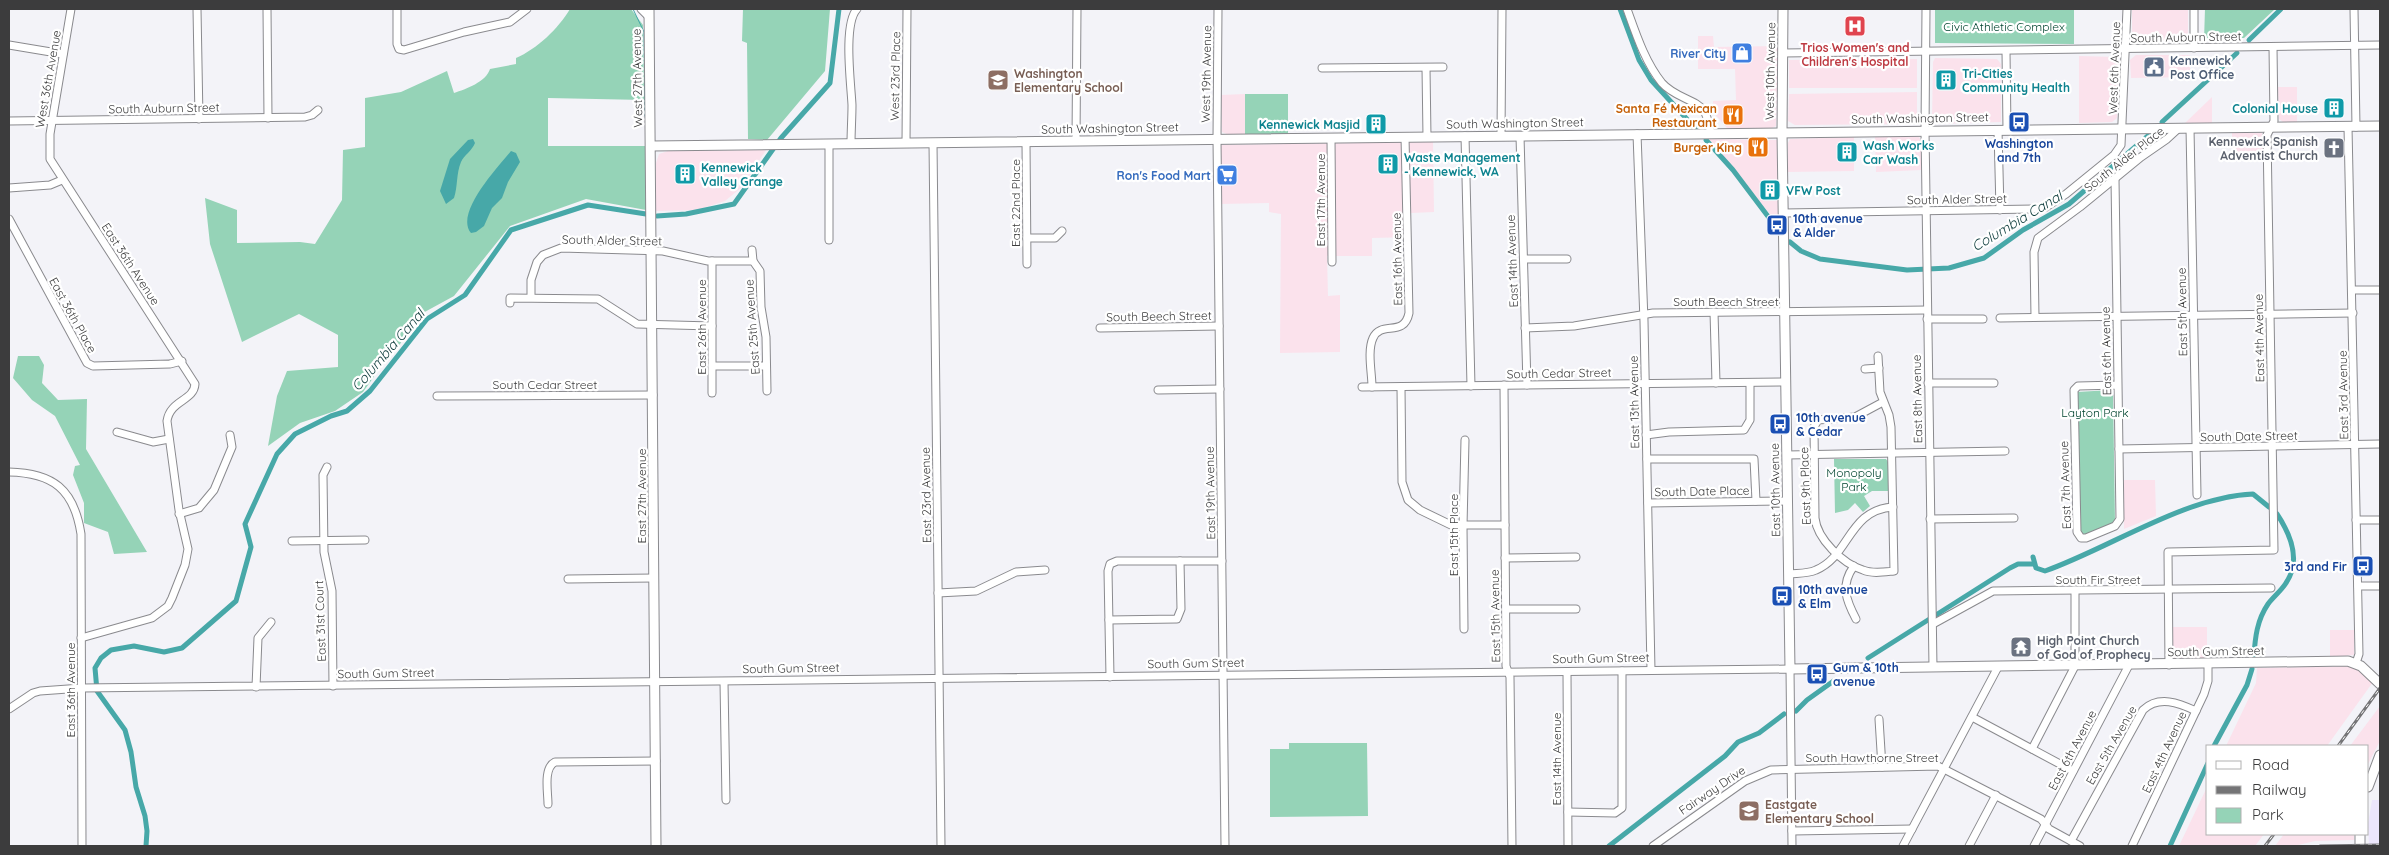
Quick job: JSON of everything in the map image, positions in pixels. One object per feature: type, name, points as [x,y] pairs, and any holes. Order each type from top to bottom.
[{"type":"main road","name":"West 10th Avenue","points":[[1782,132],[1784,9]]},
{"type":"main road","name":"West 27th Avenue","points":[[649,13],[651,146]]},
{"type":"main road","name":"South Washington Street","points":[[651,146],[2380,126]]},
{"type":"main road","name":"East 10th Avenue","points":[[1782,132],[1790,669]]},
{"type":"main road","name":"East 27th Avenue","points":[[651,146],[656,846]]},
{"type":"main road","name":"South Gum Street","points":[[1790,669],[2346,661],[2356,663]]},
{"type":"main road","points":[[2356,663],[2380,684]]},
{"type":"main road","points":[[2369,784],[2380,755]]},
{"type":"street","name":"West 36th Avenue","points":[[48,153],[71,9]]},
{"type":"street","points":[[197,9],[199,119]]},
{"type":"street","points":[[267,9],[268,118]]},
{"type":"street","points":[[397,9],[397,44],[399,49],[404,50],[464,32],[510,22],[527,9]]},
{"type":"street","points":[[641,9],[649,13]]},
{"type":"street","points":[[851,144],[852,105],[849,59],[851,22],[856,9]]},
{"type":"street","name":"West 23rd Place","points":[[906,143],[907,9]]},
{"type":"street","points":[[1076,141],[1077,9]]},
{"type":"street","name":"West 19th Avenue","points":[[1217,140],[1218,9]]},
{"type":"street","points":[[1627,9],[1646,58],[1654,71],[1671,92],[1701,106],[1706,114],[1711,133]]},
{"type":"street","name":"East 8th Avenue","points":[[1926,9],[1927,320],[1933,667]]},
{"type":"street","name":"West 6th Avenue","points":[[2123,129],[2127,9]]},
{"type":"street","points":[[2194,9],[2194,48]]},
{"type":"street","name":"East 3rd Avenue","points":[[2354,9],[2352,290],[2359,654],[2356,663]]},
{"type":"street","points":[[1500,136],[1502,10]]},
{"type":"street","points":[[9,44],[63,54]]},
{"type":"street","name":"South Auburn Street","points":[[1783,52],[1926,52],[2380,45]]},
{"type":"street","name":"East 4th Avenue","points":[[2168,590],[2168,552],[2274,550],[2267,135],[2274,121],[2273,47]]},
{"type":"street","points":[[2000,210],[2006,51]]},
{"type":"street","points":[[1322,68],[1443,67]]},
{"type":"street","points":[[1426,68],[1427,137]]},
{"type":"street","name":"South Auburn Street","points":[[9,121],[308,117],[318,110]]},
{"type":"street","name":"South Alder Place","points":[[2035,318],[2036,243],[2038,238],[2167,139],[2178,128]]},
{"type":"street","name":"East 5th Avenue","points":[[2190,128],[2196,495]]},
{"type":"street","name":"South Alder Street","points":[[1784,214],[2037,209],[2059,199],[2118,152],[2122,145],[2123,129]]},
{"type":"street","name":"East 13th Avenue","points":[[1637,134],[1646,384],[1650,670]]},
{"type":"street","points":[[1465,136],[1471,386]]},
{"type":"street","name":"East 14th Avenue","points":[[1520,136],[1527,385]]},
{"type":"street","name":"East 16th Avenue","points":[[1372,387],[1371,345],[1376,333],[1383,329],[1400,327],[1407,320],[1409,313],[1405,137]]},
{"type":"street","name":"East 17th Avenue","points":[[1332,138],[1332,262]]},
{"type":"street","name":"East 19th Avenue","points":[[1217,140],[1225,846]]},
{"type":"street","name":"East 22nd Place","points":[[1026,142],[1027,264]]},
{"type":"street","name":"East 23rd Avenue","points":[[933,143],[940,846]]},
{"type":"street","points":[[829,144],[829,240]]},
{"type":"street","name":"East 36th Avenue","points":[[48,153],[62,180],[194,378],[195,386],[192,393],[176,404],[168,414],[170,439]]},
{"type":"street","name":"East 6th Avenue","points":[[2115,179],[2119,523]]},
{"type":"street","points":[[9,188],[50,185],[62,180]]},
{"type":"street","name":"East 36th Place","points":[[9,219],[87,363],[92,366],[170,364],[182,360]]},
{"type":"street","points":[[1027,238],[1055,238],[1062,231]]},
{"type":"street","name":"South Alder Street","points":[[531,298],[532,270],[543,255],[551,250],[561,248],[615,248],[652,251],[712,261],[754,262]]},
{"type":"street","name":"East 25th Avenue","points":[[752,250],[754,262],[760,271],[767,391]]},
{"type":"street","points":[[1524,259],[1567,258]]},
{"type":"street","name":"East 26th Avenue","points":[[712,261],[712,393]]},
{"type":"street","points":[[2352,290],[2380,290]]},
{"type":"street","points":[[510,303],[510,298],[598,299],[630,322],[652,326],[712,326]]},
{"type":"street","name":"South Beech Street","points":[[1526,328],[1574,326],[1643,313],[1927,310]]},
{"type":"street","points":[[1714,312],[1716,383]]},
{"type":"street","points":[[2000,318],[2353,313]]},
{"type":"street","points":[[1927,320],[1983,318]]},
{"type":"street","name":"South Beech Street","points":[[1100,328],[1219,326]]},
{"type":"street","points":[[1856,619],[1845,592],[1847,576],[1854,566],[1865,571],[1894,572],[1890,419],[1880,392],[1878,356]]},
{"type":"street","points":[[712,366],[766,366]]},
{"type":"street","points":[[1865,369],[1879,368]]},
{"type":"street","name":"South Cedar Street","points":[[1362,387],[1786,382]]},
{"type":"street","points":[[1646,435],[1669,432],[1740,431],[1747,427],[1750,420],[1750,383]]},
{"type":"street","points":[[1928,383],[1994,384]]},
{"type":"street","name":"East 15th Avenue","points":[[1504,385],[1505,558],[1508,672],[1510,677],[1512,846]]},
{"type":"street","name":"East 7th Avenue","points":[[2118,385],[2078,386],[2075,388],[2078,535],[2081,538],[2086,538],[2119,523]]},
{"type":"street","points":[[1401,386],[1404,491],[1411,503],[1447,524],[1463,526],[1505,525]]},
{"type":"street","points":[[1158,390],[1220,389]]},
{"type":"street","name":"South Cedar Street","points":[[437,396],[653,395]]},
{"type":"street","name":"East 9th Place","points":[[1854,566],[1825,543],[1816,525],[1816,422],[1855,417],[1883,402]]},
{"type":"street","points":[[81,638],[142,622],[152,618],[168,606],[188,556],[188,539],[179,514],[170,439],[153,442],[117,432]]},
{"type":"street","points":[[179,514],[199,508],[214,490],[232,447],[230,435]]},
{"type":"street","name":"East 15th Place","points":[[1464,630],[1463,526],[1465,440]]},
{"type":"street","name":"South Date Street","points":[[2119,449],[2380,444]]},
{"type":"street","points":[[1787,455],[2005,450]]},
{"type":"street","points":[[1646,459],[1754,459],[1756,501]]},
{"type":"street","name":"East 31st Court","points":[[327,467],[323,475],[323,541],[325,561],[332,584],[333,686]]},
{"type":"street","name":"East 36th Avenue","points":[[9,472],[40,475],[60,487],[73,504],[81,534],[82,846]]},
{"type":"street","name":"South Date Place","points":[[1648,503],[1788,501]]},
{"type":"street","points":[[1788,574],[1816,570],[1825,565],[1867,515],[1878,509],[1892,507]]},
{"type":"street","points":[[1930,519],[2014,518]]},
{"type":"street","points":[[2356,520],[2380,520]]},
{"type":"street","points":[[292,541],[366,540]]},
{"type":"street","points":[[1505,558],[1576,557]]},
{"type":"street","points":[[1110,676],[1108,571],[1110,564],[1116,561],[1222,561]]},
{"type":"street","points":[[1108,620],[1173,620],[1180,617],[1182,609],[1180,561]]},
{"type":"street","points":[[938,593],[976,591],[1016,572],[1045,570]]},
{"type":"street","points":[[568,579],[654,578]]},
{"type":"street","points":[[2358,586],[2380,586]]},
{"type":"street","name":"South Fir Street","points":[[1933,619],[1993,591],[2271,588]]},
{"type":"street","points":[[2032,749],[2075,666],[2075,590]]},
{"type":"street","points":[[2168,590],[2169,665]]},
{"type":"street","points":[[1506,609],[1576,608]]},
{"type":"street","points":[[256,688],[258,638],[271,622]]},
{"type":"street","name":"East 4th Avenue","points":[[2132,846],[2206,688],[2208,664]]},
{"type":"street","name":"East 6th Avenue","points":[[2034,846],[2129,665]]},
{"type":"street","points":[[1903,846],[1998,667]]},
{"type":"street","name":"South Gum Street","points":[[9,709],[33,693],[82,688],[256,688],[939,678],[1790,669]]},
{"type":"street","name":"East 10th Avenue","points":[[1790,669],[1792,846]]},
{"type":"street","points":[[1568,812],[1615,813],[1620,811],[1624,804],[1622,671]]},
{"type":"street","name":"East 14th Avenue","points":[[1567,672],[1568,846]]},
{"type":"street","points":[[724,682],[726,800]]},
{"type":"street","name":"East 5th Avenue","points":[[2071,841],[2143,710],[2152,703],[2167,702],[2179,703],[2196,711]]},
{"type":"street","points":[[1972,717],[2073,771]]},
{"type":"street","points":[[1879,719],[1882,767]]},
{"type":"street","points":[[548,804],[548,772],[551,764],[555,762],[656,761]]},
{"type":"street","name":"South Hawthorne Street","points":[[1791,768],[1938,766],[2041,819],[2049,830],[2080,846]]},
{"type":"street","name":"Fairway Drive","points":[[1653,846],[1750,778],[1771,770],[1791,768]]},
{"type":"street","points":[[1969,846],[1996,795]]},
{"type":"street","points":[[1792,831],[1912,830]]},
{"type":"shaded area","points":[[2132,9],[2188,9],[2188,40],[2137,41],[2132,37]]},
{"type":"shaded area","points":[[1698,36],[1713,36],[1714,47],[1778,46],[1776,126],[1772,128],[1727,128],[1713,112],[1713,101],[1736,100],[1735,69],[1698,69]]},
{"type":"shaded area","points":[[2136,55],[2190,55],[2190,77],[2131,78],[2130,60]]},
{"type":"shaded area","points":[[2079,56],[2116,57],[2119,60],[2117,118],[2112,122],[2079,123]]},
{"type":"shaded area","points":[[1935,58],[1997,59],[2001,64],[2001,122],[1935,124],[1932,122],[1933,62]]},
{"type":"shaded area","points":[[1917,59],[1917,88],[1789,88],[1789,60]]},
{"type":"shaded area","points":[[2278,87],[2297,87],[2297,122],[2283,122],[2279,119]]},
{"type":"shaded area","points":[[1917,92],[1917,122],[1915,124],[1795,125],[1788,121],[1789,94]]},
{"type":"shaded area","points":[[1245,94],[1245,134],[1227,134],[1222,132],[1221,95]]},
{"type":"shaded area","points":[[2212,97],[2212,123],[2184,124]]},
{"type":"shaded area","points":[[2232,133],[2262,133],[2263,156],[2232,156]]},
{"type":"shaded area","points":[[1854,137],[1854,171],[1788,172],[1788,143],[1790,139]]},
{"type":"shaded area","points":[[1875,137],[1919,137],[1921,141],[1921,170],[1876,172]]},
{"type":"shaded area","points":[[1709,139],[1777,140],[1778,224]]},
{"type":"shaded area","points":[[1433,142],[1434,212],[1411,213],[1411,237],[1372,238],[1372,256],[1327,256],[1328,296],[1340,295],[1340,352],[1280,353],[1281,214],[1269,212],[1269,203],[1220,204],[1220,146]]},
{"type":"shaded area","points":[[766,150],[742,187],[725,201],[697,210],[656,211],[656,163],[659,154],[668,151]]},
{"type":"shaded area","points":[[2124,480],[2155,480],[2156,516],[2124,529]]},
{"type":"shaded area","points":[[2171,627],[2207,627],[2207,660],[2171,660]]},
{"type":"shaded area","points":[[2330,630],[2354,630],[2354,655],[2330,657]]},
{"type":"shaded area","points":[[2356,666],[2373,682],[2328,745],[2226,745],[2256,683],[2257,668]]},
{"type":"shaded area","points":[[2380,706],[2380,741],[2369,762],[2369,745],[2351,745]]},
{"type":"shaded area","points":[[2206,789],[2206,835],[2263,835],[2255,846],[2179,846]]},
{"type":"shaded area","points":[[2372,800],[2380,800],[2380,846],[2369,846],[2369,818]]},
{"type":"shaded area","points":[[2283,835],[2354,835],[2354,840],[2315,841],[2294,846],[2275,846]]},
{"type":"green space","points":[[570,9],[631,9],[643,25],[644,100],[548,98],[548,146],[645,146],[646,210],[586,199],[510,226],[454,296],[421,314],[400,344],[381,363],[363,392],[335,411],[300,423],[268,446],[277,396],[287,371],[338,367],[338,335],[299,314],[242,342],[210,244],[205,198],[237,210],[237,243],[300,242],[315,244],[342,200],[343,150],[365,147],[365,98],[401,92],[447,71],[454,93],[470,87],[484,78],[490,69],[516,64],[516,58],[546,38]]},
{"type":"green space","points":[[743,9],[830,9],[825,71],[767,140],[748,139],[747,43],[742,41]]},
{"type":"green space","name":"Civic Athletic Complex","points":[[1935,9],[2074,9],[2074,44],[1935,43]]},
{"type":"green space","points":[[2205,9],[2275,9],[2244,38],[2204,40]]},
{"type":"green space","points":[[1245,94],[1288,94],[1288,134],[1245,134]]},
{"type":"green space","points":[[18,356],[39,356],[44,365],[42,383],[58,400],[87,399],[86,449],[147,552],[114,554],[108,532],[84,523],[84,503],[73,475],[75,466],[80,465],[55,416],[32,400],[13,378]]},
{"type":"green space","name":"Layton Park","points":[[2111,390],[2113,393],[2115,522],[2083,536],[2080,533],[2077,392]]},
{"type":"green space","name":"Monopoly Park","points":[[1834,459],[1886,459],[1888,462],[1888,491],[1872,491],[1864,496],[1870,506],[1863,512],[1855,503],[1848,510],[1835,513]]},
{"type":"green space","points":[[1289,743],[1367,743],[1368,816],[1270,817],[1270,749],[1289,749]]},
{"type":"water","points":[[473,139],[474,146],[459,166],[454,198],[446,204],[440,191],[450,159],[468,140]]},
{"type":"water","points":[[511,151],[516,153],[520,162],[508,182],[502,198],[492,208],[484,226],[471,233],[467,224],[468,214],[473,202],[480,190]]},
{"type":"waterway","points":[[633,9],[644,32],[645,116]]},
{"type":"waterway","name":"Columbia Canal","points":[[657,216],[686,214],[734,204],[781,138],[830,83],[839,9]]},
{"type":"waterway","name":"Columbia Canal","points":[[1620,9],[1639,60],[1651,80],[1695,128]]},
{"type":"waterway","name":"Columbia Canal","points":[[2249,40],[2281,9]]},
{"type":"waterway","name":"Columbia Canal","points":[[2162,122],[2237,53]]},
{"type":"waterway","name":"Columbia Canal","points":[[1790,242],[1801,251],[1820,259],[1907,270],[1949,268],[1984,258],[2023,230],[2069,204],[2149,135]]},
{"type":"waterway","name":"Columbia Canal","points":[[1706,140],[1733,170],[1776,227]]},
{"type":"waterway","name":"Columbia Canal","points":[[146,846],[145,816],[136,787],[131,752],[125,730],[97,691],[95,668],[101,658],[111,650],[134,646],[164,652],[182,648],[236,601],[251,547],[245,524],[277,454],[295,434],[331,416],[347,411],[370,391],[427,319],[465,295],[511,230],[588,205],[646,214]]},
{"type":"waterway","points":[[2033,557],[2036,568],[2045,571],[2174,514],[2227,497],[2253,494],[2269,507]]},
{"type":"waterway","points":[[2254,656],[2261,616],[2268,604],[2286,583],[2293,566],[2290,539],[2277,514]]},
{"type":"waterway","points":[[1868,658],[2010,568],[2018,564],[2034,564]]},
{"type":"waterway","points":[[2215,745],[2247,685],[2252,669]]},
{"type":"waterway","points":[[1796,711],[1807,700],[1835,680]]},
{"type":"waterway","points":[[1609,846],[1725,756],[1738,742],[1759,733],[1784,714]]},
{"type":"waterway","points":[[2170,846],[2206,767]]},
{"type":"railway","points":[[2339,745],[2380,688]]},
{"type":"railway","points":[[2265,846],[2273,835]]},
{"type":"railway","points":[[2320,846],[2380,845]]},
{"type":"place","name":"Trios Women's and Children's Hospital","points":[[1855,26]]},
{"type":"place","name":"River City","points":[[1742,53]]},
{"type":"place","name":"Kennewick Post Office","points":[[2154,67]]},
{"type":"place","name":"Washington Elementary School","points":[[998,80]]},
{"type":"place","name":"Tri-Cities Community Health","points":[[1946,80]]},
{"type":"place","name":"Colonial House","points":[[2334,108]]},
{"type":"place","name":"Santa Fé Mexican Restaurant","points":[[1733,115]]},
{"type":"place","name":"Washington and 7th","points":[[2019,122]]},
{"type":"place","name":"Kennewick Masjid","points":[[1376,124]]},
{"type":"place","name":"Burger King","points":[[1758,147]]},
{"type":"place","name":"Kennewick Spanish Adventist Church","points":[[2334,148]]},
{"type":"place","name":"Wash Works Car Wash","points":[[1847,152]]},
{"type":"place","name":"Waste Management - Kennewick, WA","points":[[1388,164]]},
{"type":"place","name":"Kennewick Valley Grange","points":[[685,174]]},
{"type":"place","name":"Ron's Food Mart","points":[[1227,175]]},
{"type":"place","name":"VFW Post","points":[[1770,190]]},
{"type":"place","name":"10th avenue & Alder","points":[[1777,225]]},
{"type":"place","name":"10th avenue & Cedar","points":[[1780,424]]},
{"type":"place","name":"3rd and Fir","points":[[2363,566]]},
{"type":"place","name":"10th avenue & Elm","points":[[1782,596]]},
{"type":"place","name":"High Point Church of God of Prophecy","points":[[2021,647]]},
{"type":"place","name":"Gum & 10th avenue","points":[[1817,674]]},
{"type":"place","name":"Eastgate Elementary School","points":[[1749,811]]}]
